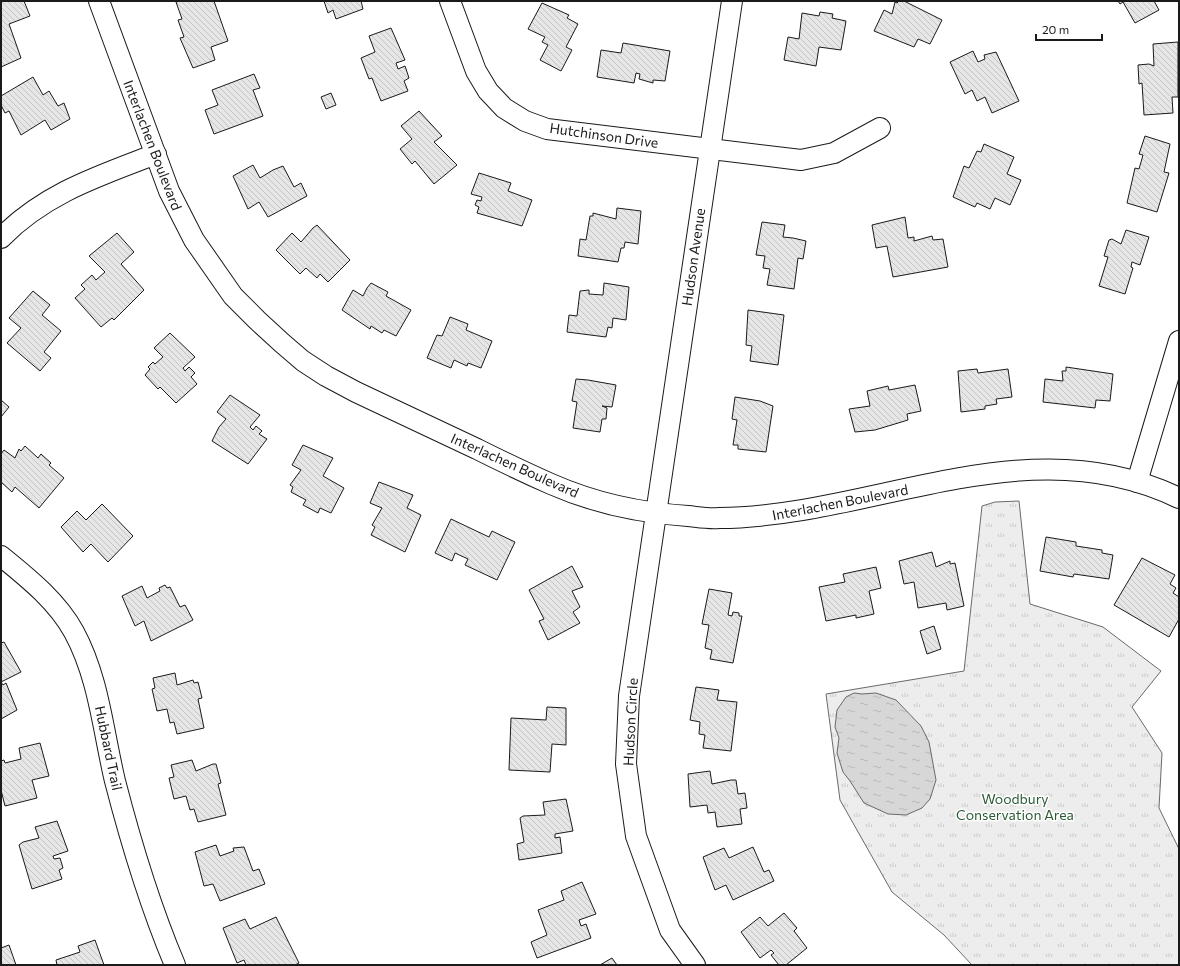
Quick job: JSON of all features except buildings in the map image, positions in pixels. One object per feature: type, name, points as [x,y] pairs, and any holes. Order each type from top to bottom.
[{"type":"street","name":"Interlachen Boulevard","points":[[99,1],[169,191],[180,216],[212,268],[233,296],[282,343],[303,361],[326,376],[356,392],[552,485],[605,503],[656,514],[717,518],[773,516],[804,511],[975,475],[1023,470],[1053,469],[1082,472],[1137,482],[1179,498]]},
{"type":"street","name":"Hutchinson Drive","points":[[450,1],[476,71],[488,91],[504,108],[525,121],[547,129],[801,160],[834,153],[880,128]]},
{"type":"street","name":"Hudson Avenue","points":[[656,514],[732,1]]},
{"type":"street","points":[[1,238],[11,227],[38,206],[67,190],[156,154]]},
{"type":"street","points":[[1137,482],[1179,341]]},
{"type":"street","name":"Hudson Circle","points":[[656,514],[629,696],[626,764],[636,836],[670,930],[696,965]]},
{"type":"street","name":"Hubbard Trail","points":[[1,556],[28,578],[53,603],[74,631],[88,663],[97,696],[115,780],[138,866],[175,965]]},
{"type":"green space","name":"Woodbury Conservation Area","points":[[1019,501],[1030,604],[1103,627],[1161,671],[1132,707],[1162,753],[1159,808],[1179,849],[1179,965],[972,965],[944,935],[892,892],[840,800],[826,694],[964,671],[982,506],[995,502]]},
{"type":"water","points":[[854,693],[876,693],[896,700],[921,726],[929,742],[936,780],[930,799],[922,808],[906,815],[888,814],[864,803],[843,772],[837,753],[839,738],[835,727],[837,710],[846,697]]}]
